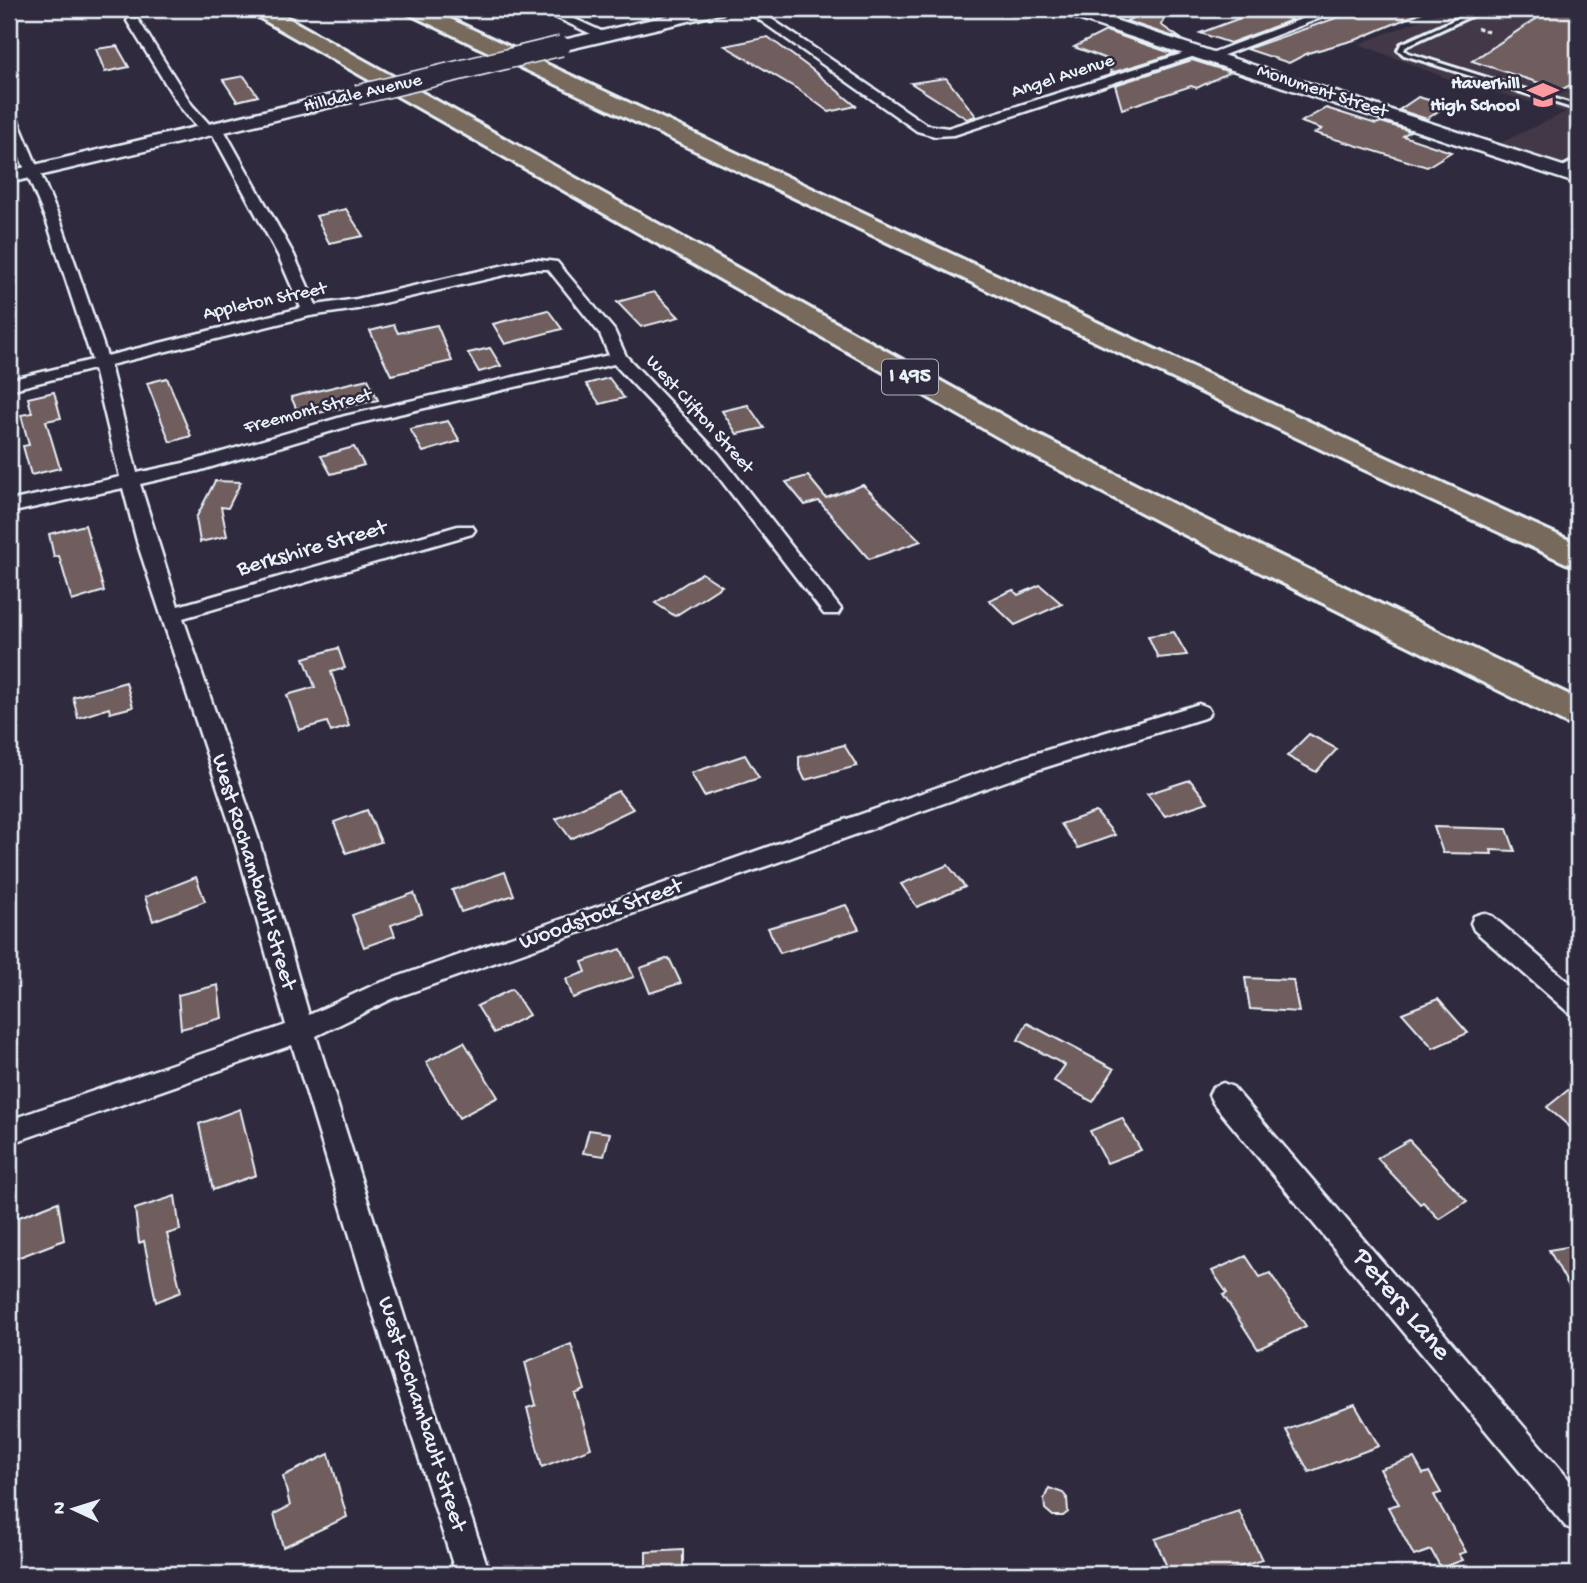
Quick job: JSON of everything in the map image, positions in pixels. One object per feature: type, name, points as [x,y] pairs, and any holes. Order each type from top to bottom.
[{"type":"highway","name":"I 495","points":[[258,9],[1023,439],[1277,568],[1578,714]]},
{"type":"highway","points":[[414,9],[1361,457],[1578,556]]},
{"type":"main road","name":"Hilldale Avenue","points":[[20,174],[717,9]]},
{"type":"main road","name":"Monument Street","points":[[1065,9],[1578,178]]},
{"type":"street","points":[[544,9],[606,36]]},
{"type":"street","name":"Angel Avenue","points":[[750,9],[922,128],[935,132],[949,132],[989,121],[1206,54],[1338,9]]},
{"type":"street","points":[[1096,19],[1127,9]]},
{"type":"street","points":[[133,21],[187,107],[212,129],[286,255],[310,310]]},
{"type":"street","name":"West Rochambault Street","points":[[9,116],[20,174],[55,225],[101,362],[115,427],[148,545],[246,837],[301,1031],[400,1351],[473,1574]]},
{"type":"street","name":"Appleton Street","points":[[9,385],[310,310],[357,304],[530,264]]},
{"type":"street","name":"West Clifton Street","points":[[530,264],[552,265],[608,333],[618,358],[713,458],[831,609]]},
{"type":"street","name":"Freemont Street","points":[[9,507],[192,467],[351,420],[618,358]]},
{"type":"street","name":"Berkshire Street","points":[[173,614],[465,530]]},
{"type":"street","name":"Woodstock Street","points":[[9,1132],[301,1031],[383,992],[721,871],[1032,763],[1199,712]]},
{"type":"street","points":[[1483,923],[1578,1005]]},
{"type":"street","name":"Peters Lane","points":[[1223,1094],[1578,1515]]},
{"type":"lane","points":[[1483,9],[1403,45],[1401,50],[1577,107]]},
{"type":"lane","points":[[1559,171],[1578,161]]},
{"type":"path","points":[[1476,27],[1490,32]]},
{"type":"shaded area","name":"Haverhill High School","points":[[1449,9],[1578,9],[1578,168],[1498,144],[1566,112],[1449,79],[1359,44]]},
{"type":"building","points":[[1150,9],[1169,9],[1161,25],[1183,40],[1126,21]]},
{"type":"building","points":[[1264,9],[1292,20],[1230,43],[1200,33]]},
{"type":"building","points":[[1362,9],[1429,9],[1358,39],[1308,53],[1289,63],[1247,49]]},
{"type":"building","name":"Haverhill High School","points":[[1534,9],[1578,9],[1578,81],[1561,90],[1472,61],[1539,17]]},
{"type":"building","points":[[1106,31],[1174,54],[1111,73],[1107,59],[1074,47]]},
{"type":"building","points":[[768,37],[856,106],[829,112],[799,90],[725,46]]},
{"type":"building","points":[[117,46],[129,67],[105,72],[96,49]]},
{"type":"building","points":[[1192,60],[1230,72],[1197,88],[1191,86],[1122,109],[1115,85]]},
{"type":"building","points":[[244,76],[258,96],[237,101],[223,80]]},
{"type":"building","points":[[946,78],[976,116],[967,119],[911,83]]},
{"type":"building","points":[[1418,97],[1447,105],[1427,119],[1399,110]]},
{"type":"building","points":[[1326,108],[1376,124],[1381,122],[1410,131],[1403,136],[1451,152],[1427,167],[1315,133],[1322,129],[1301,122]]},
{"type":"building","points":[[346,209],[363,236],[329,243],[316,216]]},
{"type":"building","points":[[654,292],[679,317],[641,327],[617,302]]},
{"type":"building","points":[[548,310],[562,329],[505,344],[493,324]]},
{"type":"building","points":[[394,325],[398,333],[437,325],[452,361],[391,375],[370,331]]},
{"type":"building","points":[[490,348],[501,366],[479,372],[468,353]]},
{"type":"building","points":[[167,378],[191,436],[170,442],[147,383]]},
{"type":"building","points":[[609,378],[624,398],[600,404],[586,384]]},
{"type":"building","points":[[368,379],[378,400],[300,417],[291,397]]},
{"type":"building","points":[[54,392],[61,418],[46,421],[60,468],[31,475],[23,446],[29,445],[21,415],[32,413],[28,398]]},
{"type":"building","points":[[748,405],[764,428],[737,434],[722,411]]},
{"type":"building","points":[[448,421],[460,441],[423,452],[410,429]]},
{"type":"building","points":[[354,447],[364,465],[331,474],[321,456]]},
{"type":"building","points":[[808,476],[826,498],[863,485],[921,541],[869,559],[819,501],[805,505],[786,482]]},
{"type":"building","points":[[215,481],[241,482],[228,508],[221,507],[227,536],[200,542],[196,518]]},
{"type":"building","points":[[85,525],[104,591],[72,601],[59,556],[54,557],[49,534]]},
{"type":"building","points":[[702,573],[722,586],[675,616],[655,603]]},
{"type":"building","points":[[1040,585],[1062,604],[1015,625],[989,600],[1013,590],[1018,595]]},
{"type":"building","points":[[1174,632],[1187,655],[1158,658],[1148,636]]},
{"type":"building","points":[[338,648],[345,668],[331,672],[349,726],[331,732],[327,722],[299,730],[287,695],[315,687],[304,658]]},
{"type":"building","points":[[126,682],[133,707],[110,713],[109,708],[78,718],[73,697]]},
{"type":"building","points":[[1309,734],[1337,749],[1316,772],[1287,756]]},
{"type":"building","points":[[844,745],[857,766],[805,780],[799,767],[799,757]]},
{"type":"building","points":[[745,755],[759,778],[704,796],[691,773]]},
{"type":"building","points":[[1190,780],[1208,802],[1165,816],[1147,794]]},
{"type":"building","points":[[618,791],[633,809],[571,839],[556,819]]},
{"type":"building","points":[[367,810],[381,842],[346,853],[334,822]]},
{"type":"building","points":[[1096,812],[1115,835],[1078,848],[1061,824]]},
{"type":"building","points":[[1434,827],[1507,829],[1515,851],[1491,850],[1492,854],[1443,853]]},
{"type":"building","points":[[948,865],[965,887],[917,907],[901,884]]},
{"type":"building","points":[[505,872],[514,895],[461,912],[452,890]]},
{"type":"building","points":[[196,877],[205,901],[153,921],[145,897]]},
{"type":"building","points":[[414,893],[422,914],[391,925],[395,936],[364,947],[352,915]]},
{"type":"building","points":[[846,905],[859,929],[780,953],[768,928]]},
{"type":"building","points":[[621,949],[634,977],[573,998],[566,979],[586,972],[582,962]]},
{"type":"building","points":[[669,958],[681,983],[650,993],[640,968]]},
{"type":"building","points":[[1245,978],[1293,980],[1299,1012],[1250,1009]]},
{"type":"building","points":[[218,985],[222,1018],[181,1029],[178,995]]},
{"type":"building","points":[[512,989],[529,1015],[494,1033],[477,1006]]},
{"type":"building","points":[[1438,999],[1468,1033],[1433,1048],[1402,1013]]},
{"type":"building","points":[[1027,1023],[1114,1069],[1093,1102],[1054,1081],[1065,1065],[1018,1040]]},
{"type":"building","points":[[464,1042],[498,1097],[459,1118],[426,1062]]},
{"type":"building","points":[[1578,1082],[1578,1134],[1547,1107]]},
{"type":"building","points":[[240,1109],[256,1175],[213,1190],[199,1124]]},
{"type":"building","points":[[1122,1118],[1141,1150],[1107,1163],[1090,1131]]},
{"type":"building","points":[[589,1130],[610,1133],[604,1156],[583,1153]]},
{"type":"building","points":[[1409,1140],[1467,1201],[1439,1219],[1423,1202],[1420,1204],[1377,1158]]},
{"type":"building","points":[[175,1196],[180,1230],[167,1234],[181,1292],[156,1302],[144,1241],[139,1243],[135,1209]]},
{"type":"building","points":[[58,1202],[64,1240],[9,1261],[9,1221]]},
{"type":"building","points":[[1572,1246],[1578,1257],[1578,1303],[1549,1250]]},
{"type":"building","points":[[1246,1256],[1260,1277],[1270,1273],[1306,1326],[1258,1349],[1223,1295],[1227,1293],[1212,1271]]},
{"type":"building","points":[[571,1344],[585,1390],[575,1394],[591,1448],[542,1467],[527,1408],[536,1405],[525,1362]]},
{"type":"building","points":[[1355,1405],[1379,1446],[1309,1472],[1286,1430]]},
{"type":"building","points":[[329,1454],[347,1517],[283,1547],[274,1514],[290,1506],[283,1476]]},
{"type":"building","points":[[1414,1458],[1423,1474],[1429,1472],[1441,1493],[1434,1495],[1466,1552],[1459,1554],[1463,1560],[1441,1568],[1431,1550],[1414,1556],[1388,1507],[1399,1504],[1380,1469]]},
{"type":"building","points":[[1049,1488],[1063,1493],[1067,1498],[1068,1512],[1063,1516],[1053,1516],[1045,1509],[1044,1499]]},
{"type":"building","points":[[1239,1511],[1262,1560],[1218,1574],[1170,1574],[1155,1539]]},
{"type":"building","points":[[683,1550],[683,1574],[646,1574],[646,1552]]},
{"type":"place","name":"Haverhill High School","points":[[1543,95]]}]
